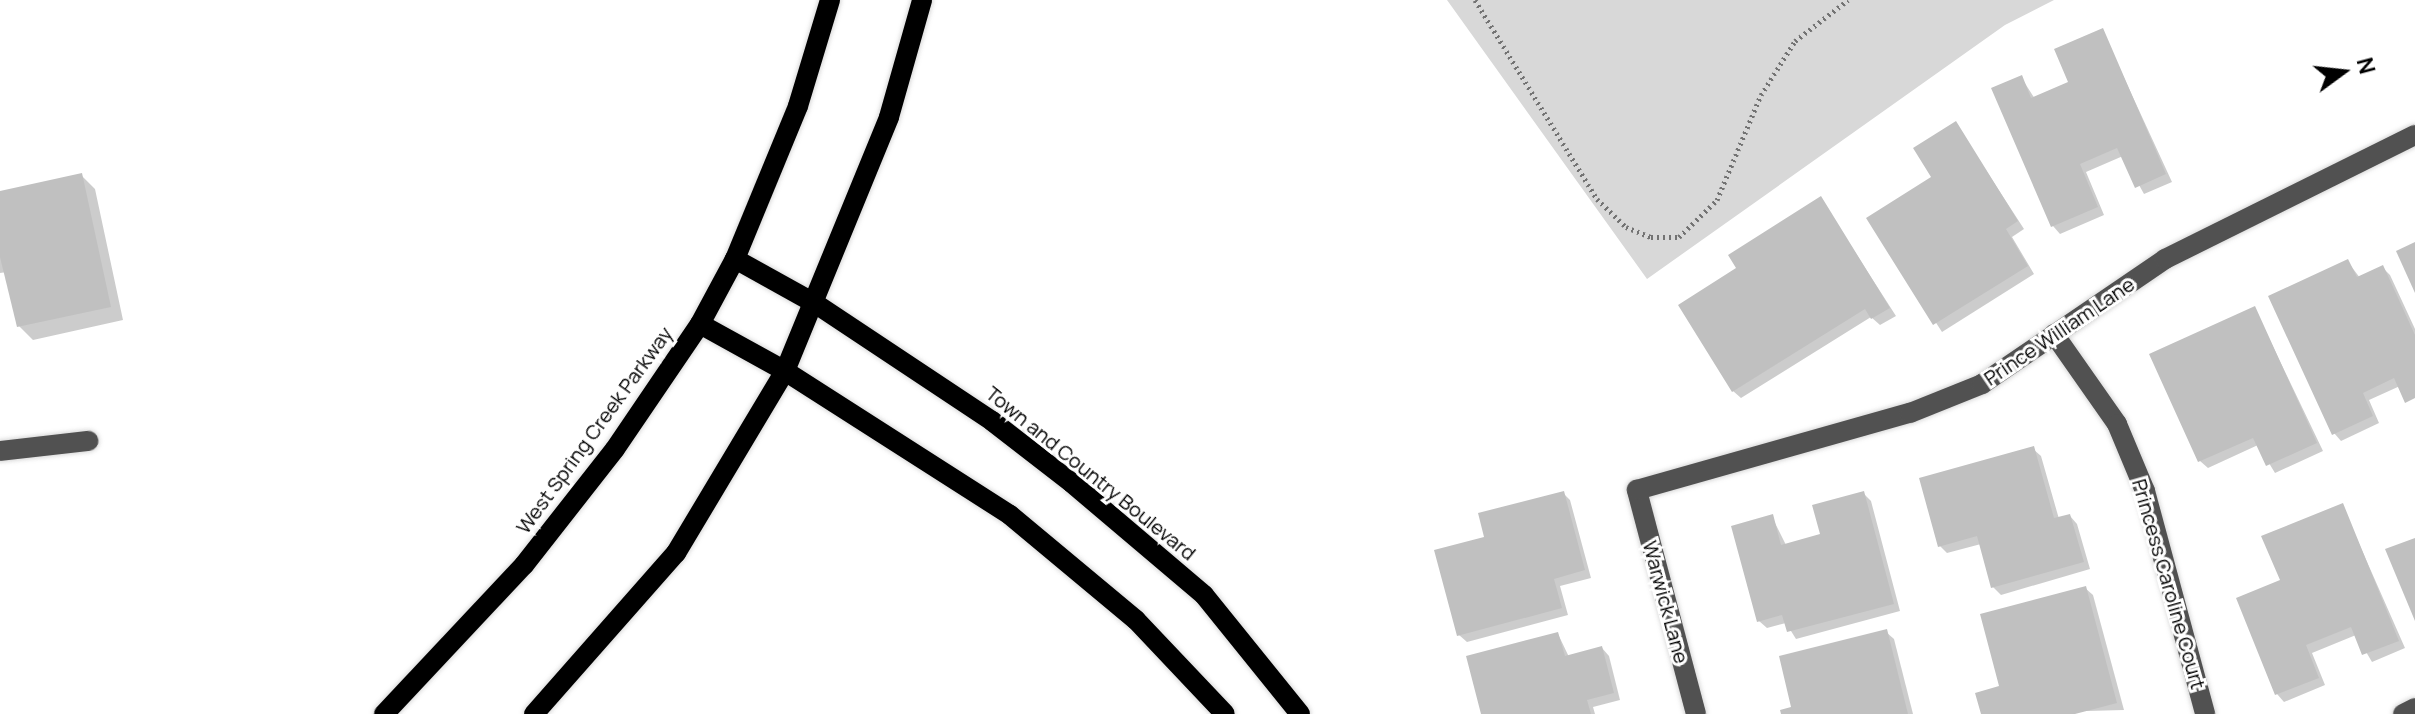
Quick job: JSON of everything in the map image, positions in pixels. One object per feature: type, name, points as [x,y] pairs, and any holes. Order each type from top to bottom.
[{"type":"main road","name":"West Spring Creek Parkway","points":[[384,714],[524,565],[615,449],[700,324],[735,259],[798,106],[830,0]]},
{"type":"main road","points":[[534,714],[676,553],[785,371],[816,304],[889,117],[922,0]]},
{"type":"main road","name":"Town and Country Boulevard","points":[[735,259],[816,304],[992,421],[1120,524],[1204,595],[1300,714]]},
{"type":"main road","points":[[700,324],[785,371],[1010,515],[1136,620],[1225,714]]},
{"type":"street","name":"Prince William Lane","points":[[1637,490],[1910,413],[1982,384],[2165,259],[2415,135]]},
{"type":"street","name":"Princess Caroline Court","points":[[2054,334],[2117,424],[2145,491],[2205,714]]},
{"type":"street","points":[[0,451],[88,441]]},
{"type":"street","name":"Warwick Lane","points":[[1637,490],[1696,714]]},
{"type":"street","points":[[2403,714],[2415,708]]},
{"type":"path","points":[[1475,0],[1597,199],[1626,227],[1651,237],[1679,237],[1717,200],[1761,95],[1795,41],[1848,0]]},
{"type":"shaded area","points":[[1447,0],[2054,0],[2005,25],[1647,279]]},
{"type":"building","points":[[2103,28],[2166,174],[2135,188],[2117,148],[2080,164],[2098,207],[2051,227],[1991,88],[2022,75],[2031,98],[2068,82],[2054,49]]},
{"type":"building","points":[[1956,121],[2018,221],[2006,229],[2028,266],[1933,325],[1866,218],[1931,177],[1913,148]]},
{"type":"building","points":[[82,173],[111,307],[17,327],[0,257],[0,191]]},
{"type":"building","points":[[1821,196],[1890,308],[1871,319],[1865,309],[1732,392],[1678,305],[1736,268],[1728,255]]},
{"type":"building","points":[[2415,242],[2415,293],[2396,251]]},
{"type":"building","points":[[2348,259],[2357,277],[2383,265],[2415,335],[2415,398],[2405,403],[2394,378],[2363,393],[2373,416],[2332,435],[2268,296]]},
{"type":"building","points":[[2255,306],[2317,443],[2266,466],[2253,438],[2198,462],[2149,354]]},
{"type":"building","points":[[2034,446],[2054,518],[2070,514],[2084,562],[1991,588],[1977,536],[1938,547],[1919,478]]},
{"type":"building","points":[[1564,491],[1585,570],[1554,579],[1562,608],[1457,636],[1434,550],[1484,537],[1478,513]]},
{"type":"building","points":[[1864,491],[1894,604],[1787,632],[1782,615],[1757,622],[1731,526],[1773,514],[1781,545],[1820,534],[1812,505]]},
{"type":"building","points":[[2343,503],[2399,641],[2362,655],[2351,627],[2306,645],[2319,678],[2275,695],[2236,598],[2280,580],[2261,536]]},
{"type":"building","points":[[2415,538],[2415,621],[2385,549]]},
{"type":"building","points":[[2086,586],[2117,703],[2075,714],[1981,714],[1975,693],[1999,686],[1980,614]]},
{"type":"building","points":[[1887,629],[1908,714],[1781,714],[1780,710],[1791,707],[1779,656]]},
{"type":"building","points":[[1558,632],[1565,656],[1602,646],[1614,693],[1587,700],[1591,714],[1481,714],[1466,656]]}]
